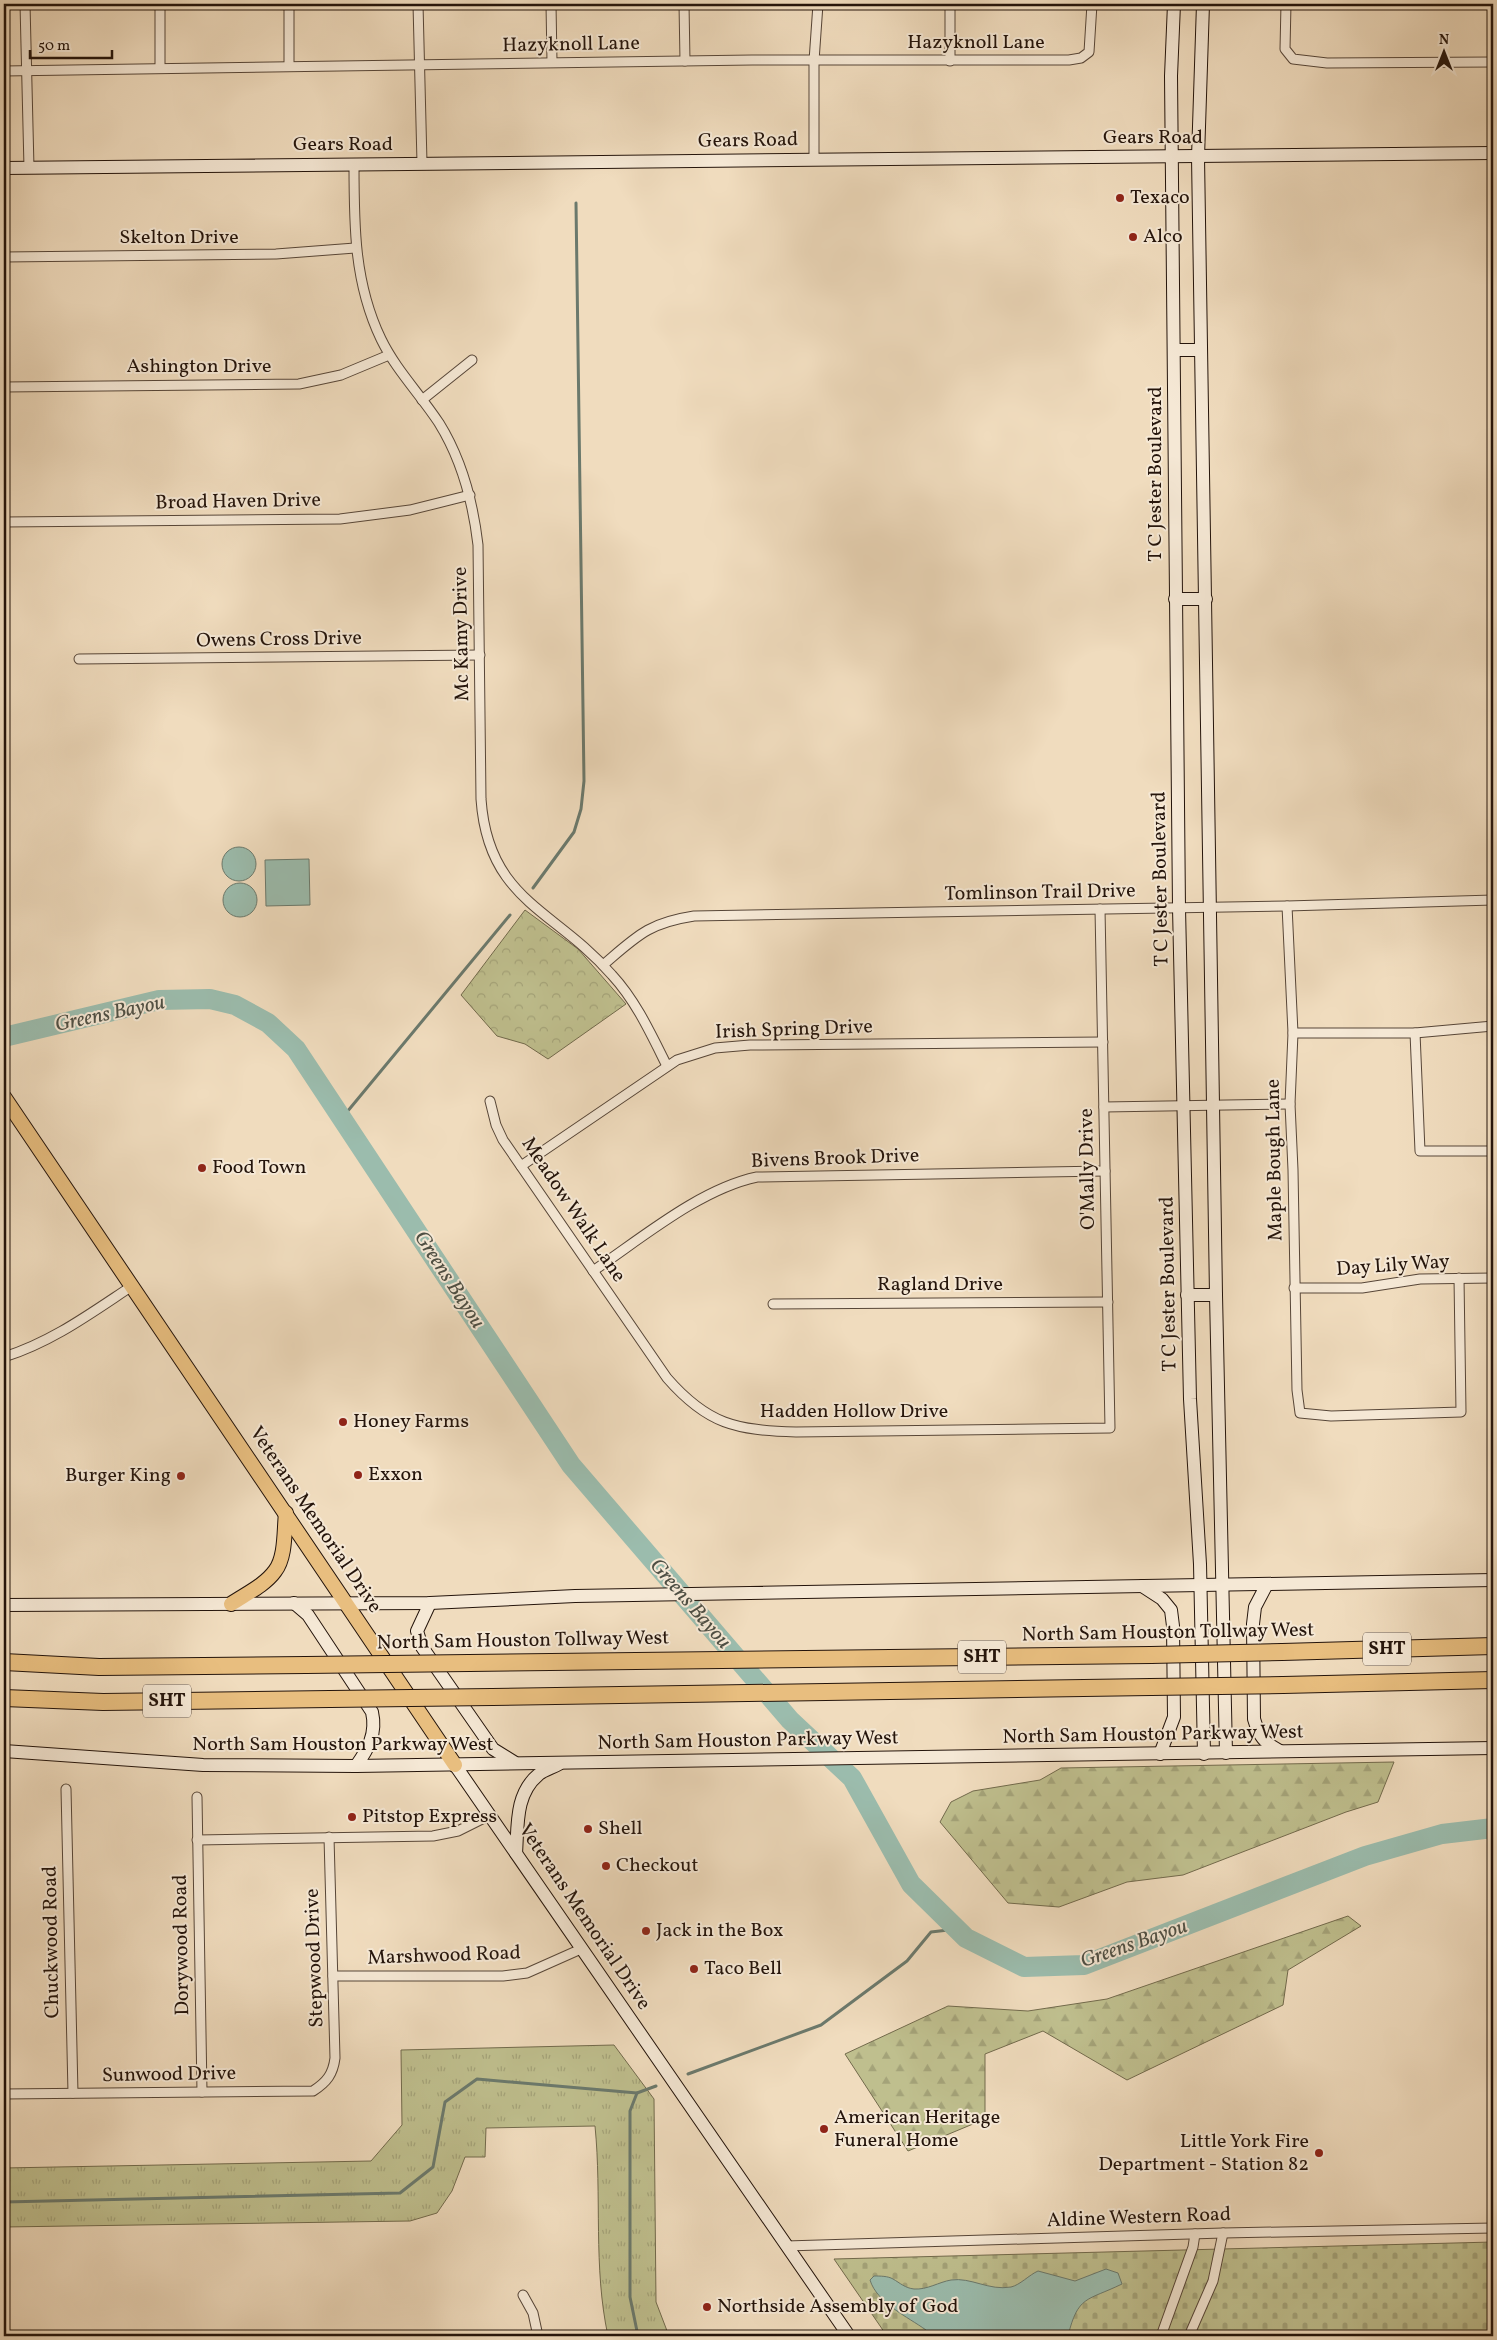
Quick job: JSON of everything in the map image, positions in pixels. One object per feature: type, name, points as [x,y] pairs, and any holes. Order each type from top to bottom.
[{"type":"highway","name":"North Sam Houston Tollway West","points":[[4,1662],[98,1667],[306,1665],[1151,1655],[1493,1646]]},
{"type":"highway","name":"SHT","points":[[4,1698],[103,1702],[1151,1688],[1493,1680]]},
{"type":"main road","name":"T C Jester Boulevard","points":[[1174,4],[1171,76],[1179,908],[1185,1106],[1190,1399],[1200,1585],[1204,1754]]},
{"type":"main road","points":[[1203,4],[1198,157],[1216,1295],[1226,1753]]},
{"type":"main road","name":"Gears Road","points":[[4,168],[1493,153]]},
{"type":"main road","points":[[1174,350],[1201,350]]},
{"type":"main road","points":[[1175,599],[1206,599]]},
{"type":"main road","name":"Veterans Memorial Drive","points":[[4,1097],[581,1949],[848,2336]]},
{"type":"main road","points":[[1188,1295],[1216,1295]]},
{"type":"main road","points":[[231,1604],[267,1580],[277,1570],[282,1549],[286,1513]]},
{"type":"main road","points":[[4,1605],[430,1602],[746,1592],[1493,1580]]},
{"type":"main road","points":[[1267,1584],[1255,1606],[1253,1624],[1254,1719],[1258,1734],[1267,1745],[1283,1752]]},
{"type":"main road","points":[[1141,1586],[1162,1599],[1171,1610],[1173,1626],[1174,1717],[1160,1754]]},
{"type":"main road","points":[[430,1602],[417,1631],[422,1647],[493,1749],[507,1760],[517,1763]]},
{"type":"main road","points":[[294,1603],[308,1615],[372,1712],[375,1726],[368,1749],[356,1766]]},
{"type":"main road","name":"North Sam Houston Parkway West","points":[[4,1751],[203,1765],[356,1766],[1493,1748]]},
{"type":"main road","points":[[516,1853],[519,1806],[526,1789],[538,1774],[562,1763]]},
{"type":"street","points":[[25,4],[29,168]]},
{"type":"street","points":[[160,4],[160,68]]},
{"type":"street","points":[[288,4],[289,66]]},
{"type":"street","points":[[418,4],[422,163]]},
{"type":"street","points":[[551,4],[552,62]]},
{"type":"street","points":[[684,4],[685,61]]},
{"type":"street","points":[[814,159],[814,61],[818,4]]},
{"type":"street","points":[[950,4],[950,61]]},
{"type":"street","name":"Hazyknoll Lane","points":[[4,71],[552,62],[1069,60],[1082,58],[1089,52],[1092,4]]},
{"type":"street","points":[[1286,4],[1285,49],[1293,58],[1327,64],[1493,62]]},
{"type":"street","name":"Mc Kamy Drive","points":[[354,164],[355,248],[365,296],[374,324],[389,355],[439,423],[452,448],[470,495],[478,545],[482,799],[484,830],[490,848],[509,882],[523,897],[603,964],[630,998],[667,1066]]},
{"type":"street","name":"Skelton Drive","points":[[4,256],[276,254],[355,248]]},
{"type":"street","name":"Ashington Drive","points":[[4,386],[299,384],[341,375],[389,355]]},
{"type":"street","points":[[422,400],[472,360]]},
{"type":"street","name":"Broad Haven Drive","points":[[4,522],[340,519],[410,510],[470,495]]},
{"type":"street","name":"Owens Cross Drive","points":[[79,659],[480,655]]},
{"type":"street","name":"Tomlinson Trail Drive","points":[[603,964],[641,933],[655,925],[694,916],[1287,906],[1493,900]]},
{"type":"street","name":"Maple Bough Lane","points":[[1287,906],[1293,1033],[1290,1104],[1293,1170],[1296,1390],[1300,1413],[1331,1416],[1461,1412],[1459,1278]]},
{"type":"street","name":"O'Mally Drive","points":[[1100,909],[1110,1428]]},
{"type":"street","points":[[1293,1033],[1416,1033],[1493,1026]]},
{"type":"street","points":[[1416,1033],[1420,1151],[1493,1150]]},
{"type":"street","name":"Irish Spring Drive","points":[[521,1166],[667,1066],[694,1053],[732,1046],[1103,1042]]},
{"type":"street","name":"Meadow Walk Lane","points":[[490,1100],[496,1125],[521,1166],[637,1335]]},
{"type":"street","points":[[1104,1107],[1290,1104]]},
{"type":"street","name":"Bivens Brook Drive","points":[[593,1271],[708,1195],[729,1185],[758,1177],[781,1175],[1105,1171]]},
{"type":"street","name":"Day Lily Way","points":[[1294,1288],[1362,1288],[1420,1279],[1493,1278]]},
{"type":"street","points":[[4,1357],[34,1347],[57,1335],[132,1286]]},
{"type":"street","name":"Ragland Drive","points":[[773,1304],[1108,1302]]},
{"type":"street","name":"Hadden Hollow Drive","points":[[637,1335],[667,1378],[692,1404],[719,1421],[752,1429],[796,1432],[1110,1428]]},
{"type":"street","name":"Chuckwood Road","points":[[66,1789],[72,2093]]},
{"type":"street","name":"Dorywood Road","points":[[197,1797],[202,2092]]},
{"type":"street","points":[[197,1840],[432,1836],[458,1831],[490,1815]]},
{"type":"street","name":"Stepwood Drive","points":[[329,1837],[335,2058],[330,2077]]},
{"type":"street","name":"Marshwood Road","points":[[333,1976],[503,1976],[527,1973],[581,1949]]},
{"type":"street","name":"Sunwood Drive","points":[[4,2094],[313,2091],[324,2084],[330,2077]]},
{"type":"street","name":"Aldine Western Road","points":[[786,2246],[1223,2233],[1493,2228]]},
{"type":"street","points":[[1189,2336],[1213,2281],[1223,2233]]},
{"type":"street","points":[[1161,2336],[1193,2247],[1195,2234]]},
{"type":"street","points":[[523,2295],[533,2313],[538,2336]]},
{"type":"green space","points":[[525,910],[578,949],[626,1004],[548,1059],[525,1044],[497,1036],[461,995]]},
{"type":"green space","points":[[1394,1762],[1378,1802],[1346,1812],[1183,1875],[1127,1882],[1059,1907],[1008,1903],[940,1822],[951,1802],[973,1791],[1040,1780],[1061,1768]]},
{"type":"green space","points":[[1348,1916],[1361,1926],[1288,1970],[1283,2005],[1127,2080],[1043,2031],[985,2054],[985,2119],[908,2151],[845,2054],[948,2006],[1028,2011],[1107,1999]]},
{"type":"green space","points":[[614,2045],[654,2099],[656,2302],[669,2336],[608,2336],[603,2310],[599,2258],[595,2126],[486,2128],[485,2157],[465,2157],[452,2191],[437,2213],[410,2221],[4,2227],[4,2168],[371,2161],[402,2125],[401,2050]]},
{"type":"green space","points":[[1493,2242],[1493,2336],[887,2336],[834,2259]]},
{"type":"shaded area","points":[[239,847],[251,852],[256,864],[251,876],[239,881],[227,876],[222,864],[227,852]]},
{"type":"shaded area","points":[[309,859],[310,905],[266,906],[265,860]]},
{"type":"shaded area","points":[[240,883],[252,888],[257,900],[252,912],[240,917],[228,912],[223,900],[228,888]]},
{"type":"shaded area","points":[[1106,2269],[1118,2273],[1122,2284],[1092,2297],[1080,2306],[1068,2336],[930,2336],[926,2330],[902,2315],[879,2296],[870,2280],[874,2276],[886,2277],[914,2289],[951,2280],[966,2280],[1003,2288],[1014,2286],[1038,2271],[1075,2281]]},
{"type":"waterway","points":[[533,888],[574,832],[581,809],[584,781],[576,203]]},
{"type":"waterway","points":[[342,1118],[510,915]]},
{"type":"waterway","name":"Greens Bayou","points":[[4,1037],[159,1000],[210,999],[235,1005],[268,1023],[296,1049],[571,1465],[790,1720],[852,1778],[911,1884],[966,1938],[1024,1967],[1084,1965],[1365,1856],[1442,1834],[1493,1828]]},
{"type":"waterway","points":[[688,2074],[821,2025],[907,1961],[931,1932],[957,1929]]},
{"type":"waterway","points":[[4,2202],[400,2193],[433,2167],[445,2102],[477,2079],[637,2093],[656,2086]]},
{"type":"waterway","points":[[637,2093],[630,2111],[630,2297],[638,2336]]},
{"type":"place","name":"Texaco","points":[[1120,198]]},
{"type":"place","name":"Alco","points":[[1133,237]]},
{"type":"place","name":"Food Town","points":[[202,1168]]},
{"type":"place","name":"Honey Farms","points":[[343,1422]]},
{"type":"place","name":"Exxon","points":[[358,1475]]},
{"type":"place","name":"Burger King","points":[[181,1476]]},
{"type":"place","name":"Pitstop Express","points":[[352,1817]]},
{"type":"place","name":"Shell","points":[[588,1829]]},
{"type":"place","name":"Checkout","points":[[606,1866]]},
{"type":"place","name":"Jack in the Box","points":[[646,1931]]},
{"type":"place","name":"Taco Bell","points":[[694,1969]]},
{"type":"place","name":"American Heritage Funeral Home","points":[[824,2129]]},
{"type":"place","name":"Little York Fire Department - Station 82","points":[[1319,2153]]},
{"type":"place","name":"Northside Assembly of God","points":[[707,2307]]}]
